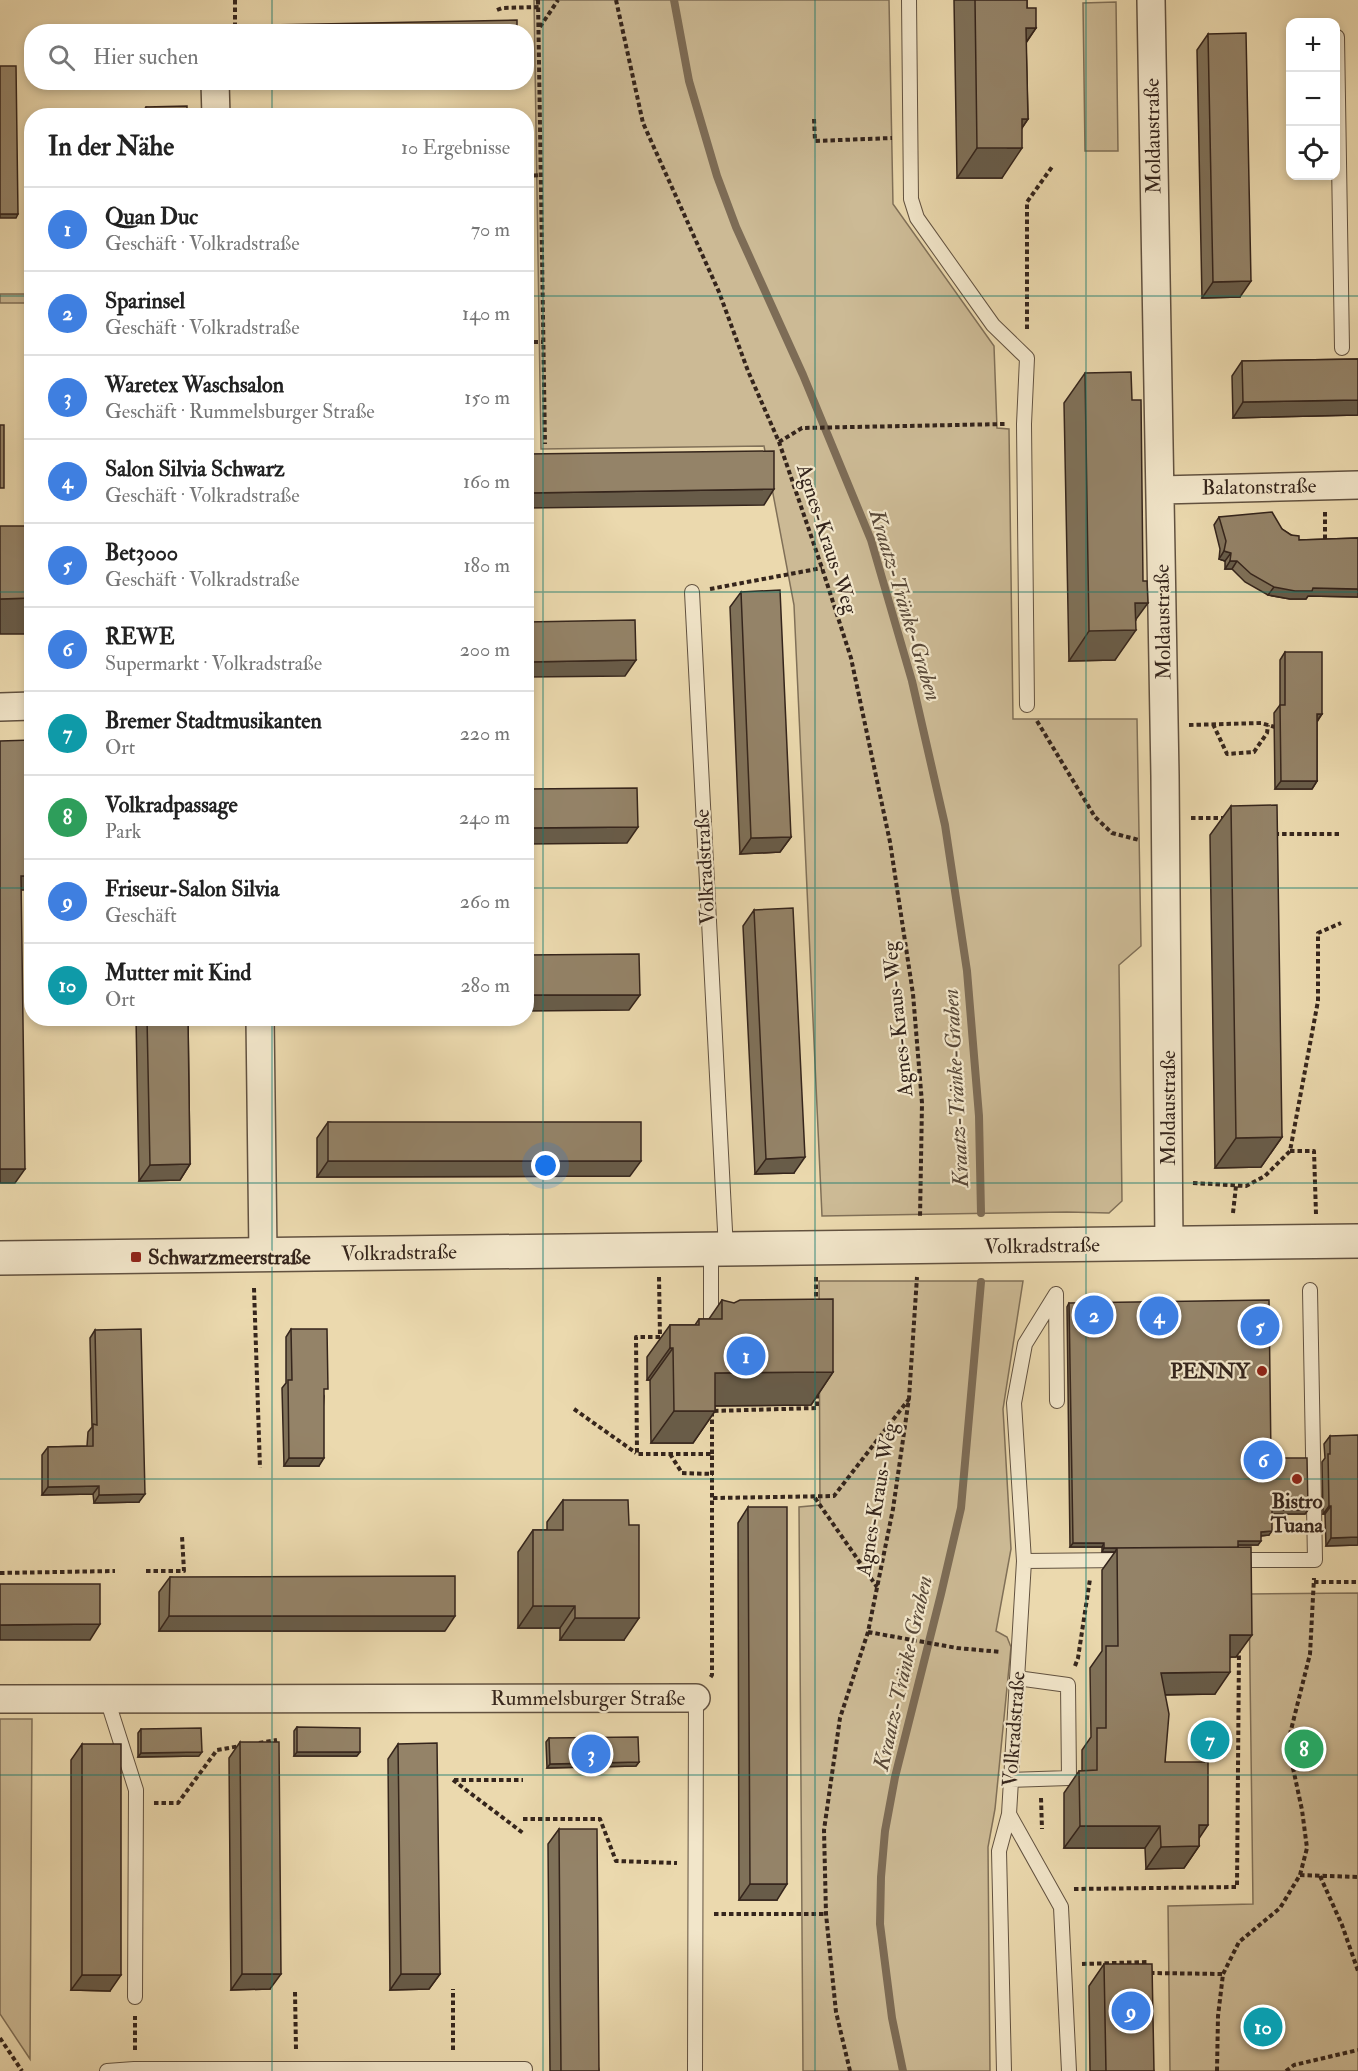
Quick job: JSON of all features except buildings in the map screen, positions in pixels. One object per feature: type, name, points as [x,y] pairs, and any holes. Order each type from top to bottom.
[{"type":"street","name":"Moldaustraße","points":[[1151,0],[1166,830],[1169,1244]]},
{"type":"street","points":[[216,90],[216,108]]},
{"type":"street","name":"Balatonstraße","points":[[1161,490],[1358,485]]},
{"type":"street","points":[[0,707],[24,706]]},
{"type":"street","points":[[260,1026],[263,1254]]},
{"type":"street","name":"Volkradstraße","points":[[0,1258],[1358,1241]]},
{"type":"street","name":"Rummelsburger Straße","points":[[0,1699],[696,1698]]},
{"type":"lane","points":[[909,0],[911,199],[917,218],[993,325],[1027,358],[1024,424],[1027,705]]},
{"type":"lane","points":[[1338,72],[1342,348]]},
{"type":"lane","name":"Volkradstraße","points":[[692,592],[718,1250]]},
{"type":"lane","points":[[711,1326],[718,1250]]},
{"type":"lane","points":[[1216,1560],[1315,1560],[1310,1290]]},
{"type":"lane","name":"Volkradstraße","points":[[1004,2071],[999,1851],[1009,1814],[1024,1561],[1014,1402],[1025,1344],[1056,1294],[1057,1401]]},
{"type":"lane","points":[[1024,1561],[1137,1560]]},
{"type":"lane","points":[[1011,1780],[1069,1778],[1068,1685],[1017,1678]]},
{"type":"lane","name":"Rummelsburger Straße","points":[[695,2071],[696,1698]]},
{"type":"lane","points":[[107,1699],[136,1790],[135,1997]]},
{"type":"lane","name":"Volkradstraße","points":[[1009,1814],[1061,1907],[1069,2071]]},
{"type":"lane","points":[[107,2071],[134,2069],[525,2069]]},
{"type":"path","points":[[235,0],[235,24]]},
{"type":"path","points":[[538,0],[545,444]]},
{"type":"path","points":[[539,28],[558,0]]},
{"type":"path","name":"Agnes-Kraus-Weg","points":[[616,0],[644,123],[680,209],[719,292],[748,371],[779,442],[851,658],[890,842],[913,994],[922,1103],[920,1248],[909,1398],[893,1509],[868,1632],[840,1718],[824,1830],[826,1914],[836,2012],[850,2071]]},
{"type":"path","points":[[497,10],[539,7]]},
{"type":"path","points":[[814,119],[815,141],[910,137]]},
{"type":"path","points":[[1027,358],[1027,202],[1052,167]]},
{"type":"path","points":[[534,175],[541,175]]},
{"type":"path","points":[[534,342],[543,342]]},
{"type":"path","points":[[779,442],[802,428],[1024,424]]},
{"type":"path","points":[[1324,486],[1325,547]]},
{"type":"path","points":[[692,592],[822,568]]},
{"type":"path","points":[[1027,705],[1095,817],[1112,833],[1137,840],[1166,830],[1238,818]]},
{"type":"path","points":[[1269,726],[1254,752],[1227,754],[1210,724],[1261,723],[1275,727]]},
{"type":"path","points":[[1269,826],[1276,834],[1339,834]]},
{"type":"path","points":[[1169,1182],[1246,1186],[1265,1176],[1290,1152],[1318,1001],[1318,933],[1341,923]]},
{"type":"path","points":[[1290,1152],[1314,1151],[1316,1214]]},
{"type":"path","points":[[1233,1216],[1236,1186]]},
{"type":"path","points":[[816,1275],[816,1306]]},
{"type":"path","points":[[637,1454],[636,1337],[660,1337],[659,1277]]},
{"type":"path","points":[[254,1288],[260,1468]]},
{"type":"path","points":[[660,1328],[711,1326]]},
{"type":"path","points":[[696,1698],[712,1675],[711,1411],[817,1408],[817,1385]]},
{"type":"path","points":[[713,1498],[834,1496],[909,1398]]},
{"type":"path","points":[[574,1409],[637,1454],[712,1454]]},
{"type":"path","points":[[670,1454],[682,1473],[712,1474]]},
{"type":"path","points":[[814,1497],[877,1587]]},
{"type":"path","points":[[146,1571],[184,1571],[182,1536]]},
{"type":"path","points":[[1217,2071],[1218,2016],[1223,1974],[1239,1942],[1280,1908],[1300,1875],[1307,1848],[1289,1738],[1310,1654],[1315,1560]]},
{"type":"path","points":[[1068,1685],[1078,1658],[1092,1561]]},
{"type":"path","points":[[0,1572],[115,1571]]},
{"type":"path","points":[[1314,1582],[1358,1582]]},
{"type":"path","points":[[868,1632],[957,1648],[1019,1653]]},
{"type":"path","points":[[1072,1889],[1237,1887],[1239,1642]]},
{"type":"path","points":[[257,1743],[277,1740]]},
{"type":"path","points":[[136,1804],[178,1803],[217,1750],[247,1745]]},
{"type":"path","points":[[523,1780],[453,1780],[523,1833]]},
{"type":"path","points":[[1041,1817],[1042,1837]]},
{"type":"path","points":[[523,1819],[600,1820],[615,1861],[696,1864]]},
{"type":"path","points":[[1300,1875],[1358,1877]]},
{"type":"path","points":[[1320,1876],[1342,1925],[1358,1971]]},
{"type":"path","points":[[696,1914],[826,1914]]},
{"type":"path","points":[[1064,1965],[1147,1962],[1147,1973],[1223,1974]]},
{"type":"path","points":[[453,1989],[453,2069]]},
{"type":"path","points":[[295,1992],[296,2069]]},
{"type":"path","points":[[134,2069],[135,1997]]},
{"type":"path","points":[[0,2038],[22,2071]]},
{"type":"path","points":[[1286,2071],[1294,2065],[1358,2050]]},
{"type":"shaded area","points":[[534,0],[889,0],[893,204],[994,346],[997,428],[1009,429],[1013,719],[1137,719],[1141,946],[1119,965],[1122,1201],[1109,1213],[822,1216],[794,605],[764,446],[541,449]]},
{"type":"shaded area","points":[[1116,2],[1118,151],[1085,151],[1083,3]]},
{"type":"shaded area","points":[[0,294],[24,294],[24,303],[0,303]]},
{"type":"shaded area","points":[[819,1281],[1023,1281],[1003,1409],[1011,1549],[996,1631],[1007,1637],[1011,1647],[995,1809],[988,1847],[990,2071],[803,2071],[799,1507],[820,1505]]},
{"type":"shaded area","points":[[1358,1593],[1358,2071],[1170,2071],[1168,1906],[1253,1904],[1249,1594]]},
{"type":"shaded area","points":[[0,1719],[32,1719],[30,2059],[0,2014]]},
{"type":"waterway","name":"Kraatz-Tränke-Graben","points":[[674,0],[689,81],[717,176],[736,227],[803,375],[871,540],[912,681],[945,825],[967,971],[979,1116],[981,1213]]},
{"type":"waterway","name":"Kraatz-Tränke-Graben","points":[[903,2071],[892,2018],[880,1924],[885,1831],[895,1777],[961,1508],[981,1282]]},
{"type":"place","name":"Schwarzmeerstraße","points":[[136,1257]]},
{"type":"place","name":"Sparinsel","points":[[1094,1315]]},
{"type":"place","name":"Salon Silvia Schwarz","points":[[1159,1316]]},
{"type":"place","name":"Bet3000","points":[[1260,1326]]},
{"type":"place","name":"Quan Duc","points":[[746,1356]]},
{"type":"place","name":"PENNY","points":[[1262,1371]]},
{"type":"place","name":"REWE","points":[[1263,1460]]},
{"type":"place","name":"Bistro Tuana","points":[[1297,1479]]},
{"type":"place","name":"Bremer Stadtmusikanten","points":[[1210,1740]]},
{"type":"place","name":"Volkradpassage","points":[[1304,1749]]},
{"type":"place","name":"Waretex Waschsalon","points":[[591,1754]]},
{"type":"place","name":"Friseur-Salon Silvia","points":[[1131,2011]]},
{"type":"place","name":"Mutter mit Kind","points":[[1263,2027]]}]
